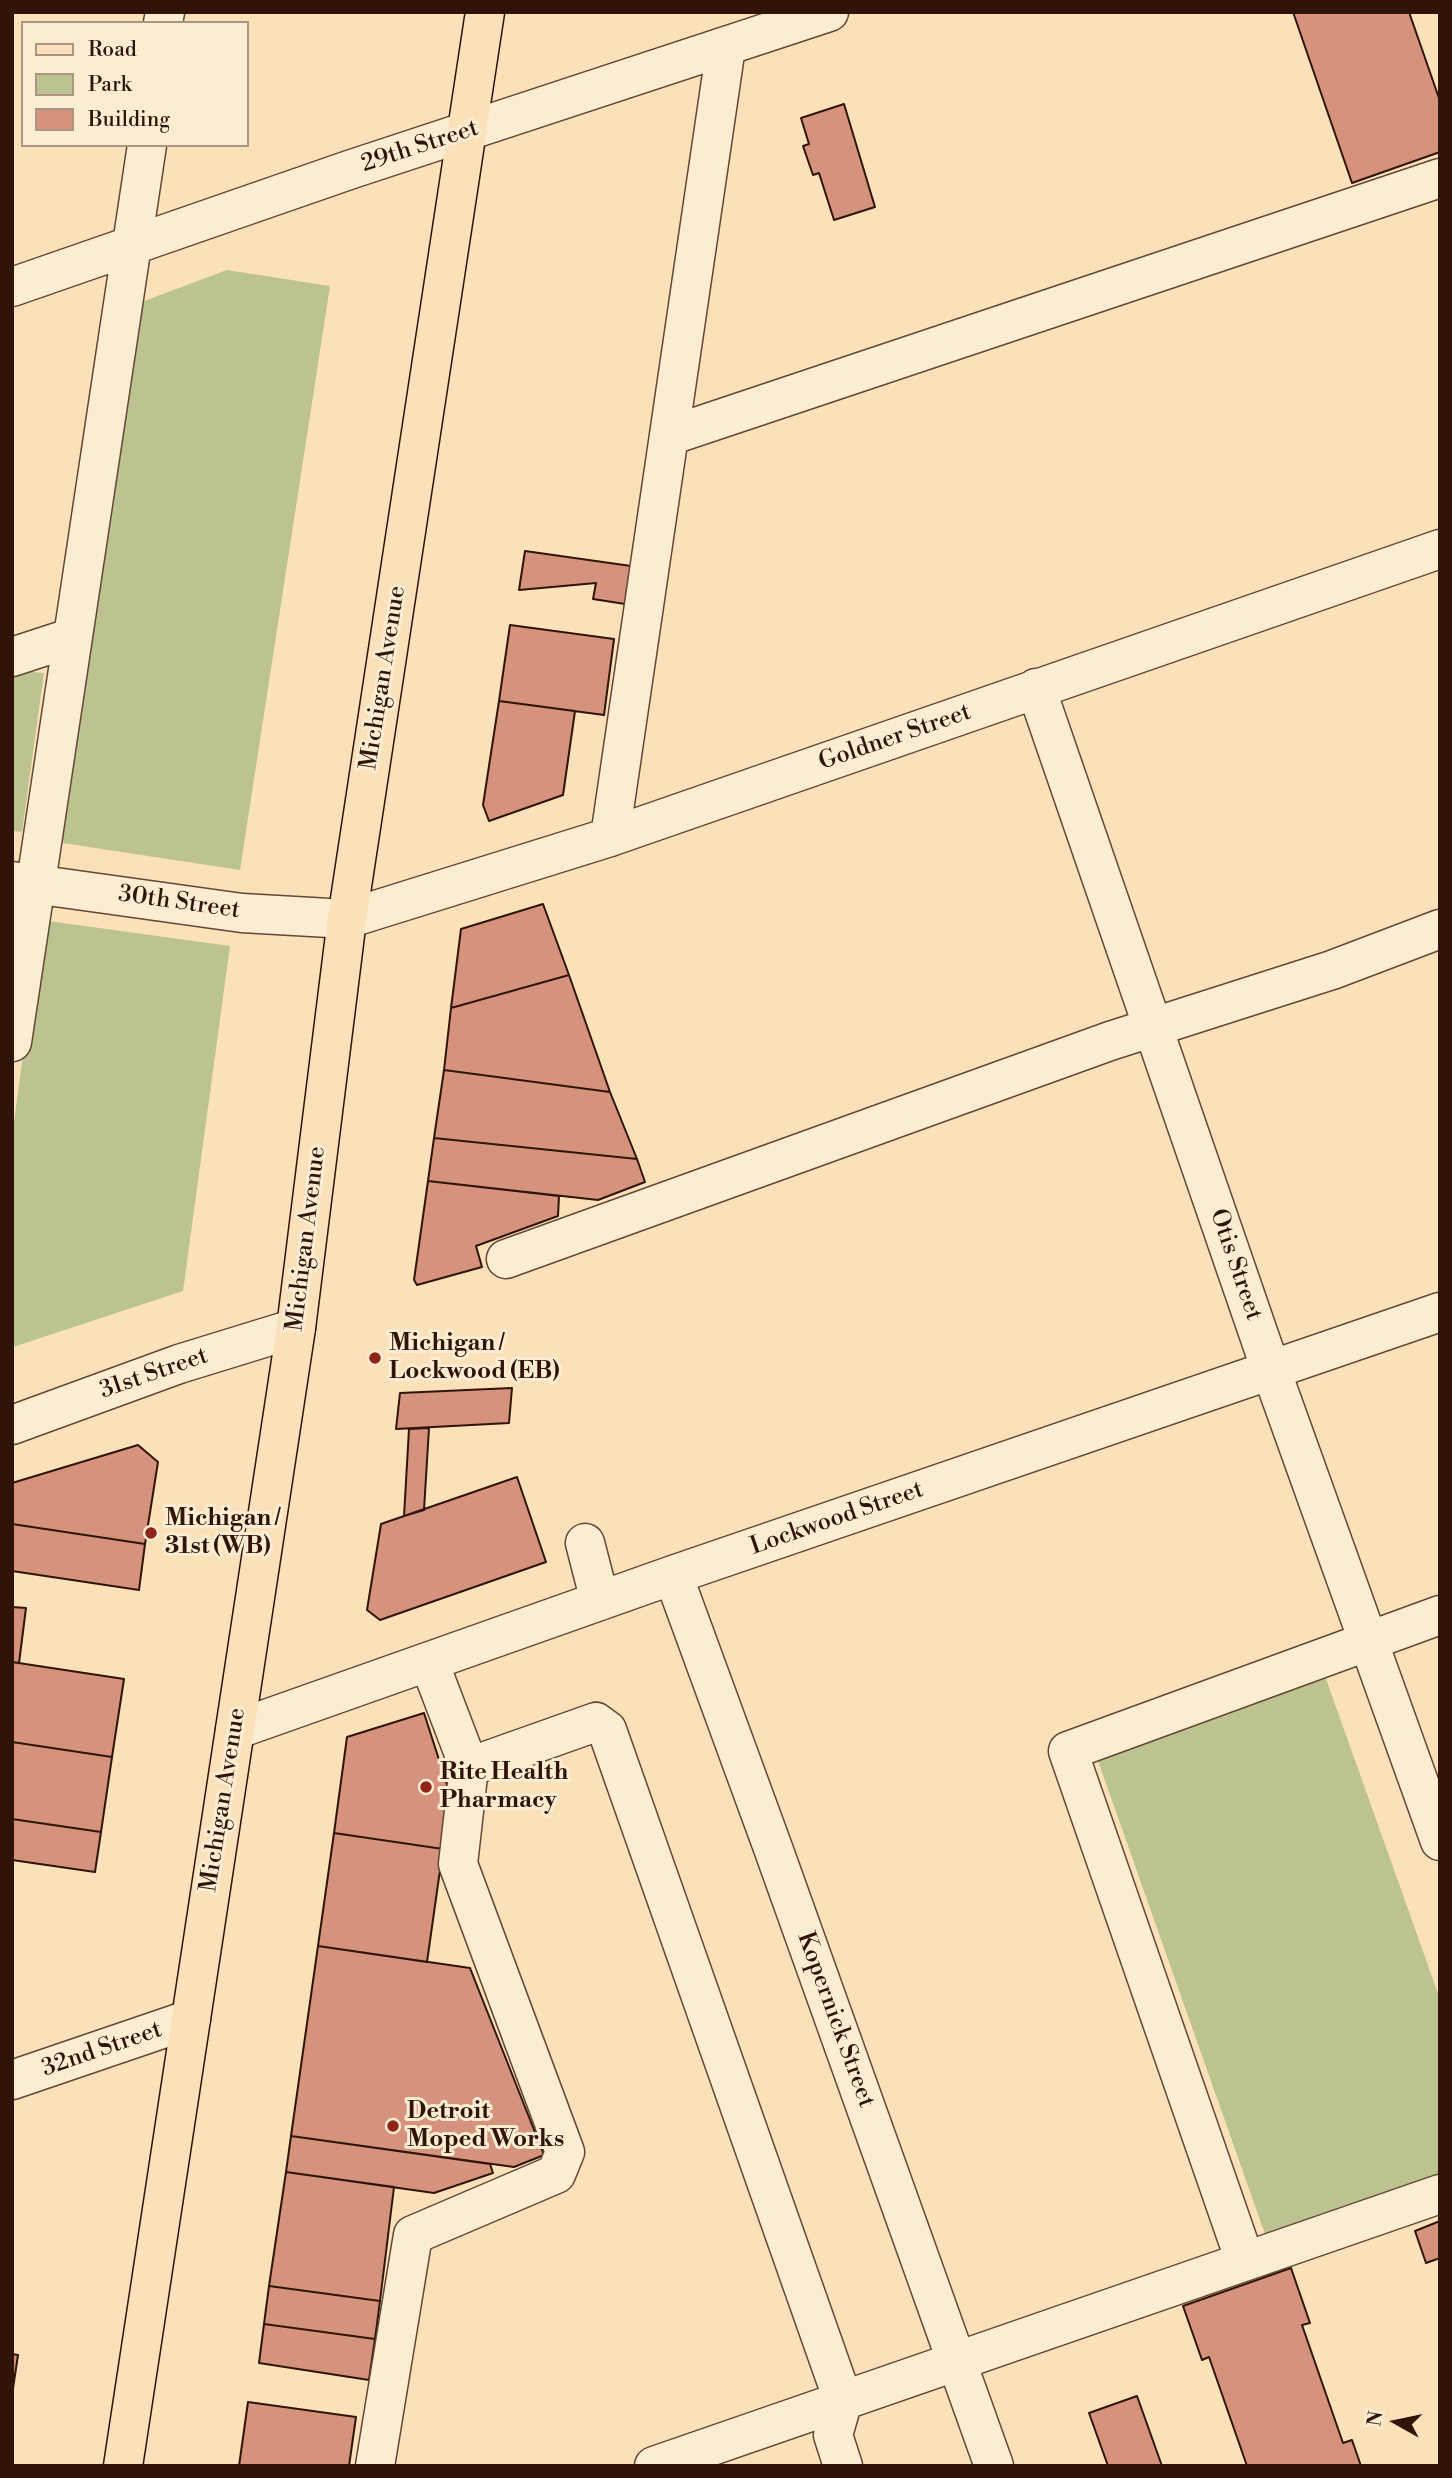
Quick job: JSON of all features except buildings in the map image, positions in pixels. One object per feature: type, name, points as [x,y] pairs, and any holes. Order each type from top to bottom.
[{"type":"main road","name":"Michigan Avenue","points":[[123,2466],[296,1328],[347,919],[485,12]]},
{"type":"street","name":"29th Street","points":[[12,287],[352,169],[829,12]]},
{"type":"street","points":[[610,837],[726,47]]},
{"type":"street","points":[[12,1042],[23,882],[73,637],[147,147]]},
{"type":"street","points":[[669,436],[1440,178]]},
{"type":"street","name":"Goldner Street","points":[[347,919],[610,837],[1440,549]]},
{"type":"street","points":[[12,657],[73,637]]},
{"type":"street","name":"Otis Street","points":[[1036,688],[1271,1370],[1440,1841]]},
{"type":"street","name":"30th Street","points":[[23,882],[242,913],[347,919]]},
{"type":"street","points":[[506,1259],[1110,1041],[1332,970],[1440,929]]},
{"type":"street","name":"Lockwood Street","points":[[235,1730],[673,1575],[1440,1312]]},
{"type":"street","name":"31st Street","points":[[12,1425],[179,1364],[296,1328]]},
{"type":"street","points":[[585,1543],[600,1601]]},
{"type":"street","name":"Kopernick Street","points":[[673,1575],[994,2466]]},
{"type":"street","points":[[1245,2261],[1068,1751],[1440,1615]]},
{"type":"street","points":[[374,2466],[413,2235],[556,2174],[565,2152],[458,1864],[470,1767],[429,1662]]},
{"type":"street","points":[[470,1767],[596,1722],[607,1730],[843,2400],[833,2435],[843,2466]]},
{"type":"street","name":"32nd Street","points":[[12,2081],[191,2019]]},
{"type":"street","points":[[654,2466],[1440,2194]]},
{"type":"green space","points":[[227,270],[330,286],[240,870],[56,842],[139,303]]},
{"type":"green space","points":[[12,670],[44,673],[22,832],[12,831]]},
{"type":"green space","points":[[41,920],[230,946],[183,1291],[13,1347],[12,1137]]},
{"type":"green space","points":[[1325,1676],[1440,1999],[1440,2175],[1266,2237],[1097,1758]]},
{"type":"place","name":"Michigan / Lockwood (EB)","points":[[375,1358]]},
{"type":"place","name":"Michigan / 31st (WB)","points":[[151,1533]]},
{"type":"place","name":"Rite Health Pharmacy","points":[[426,1787]]},
{"type":"place","name":"Detroit Moped Works","points":[[393,2126]]}]
